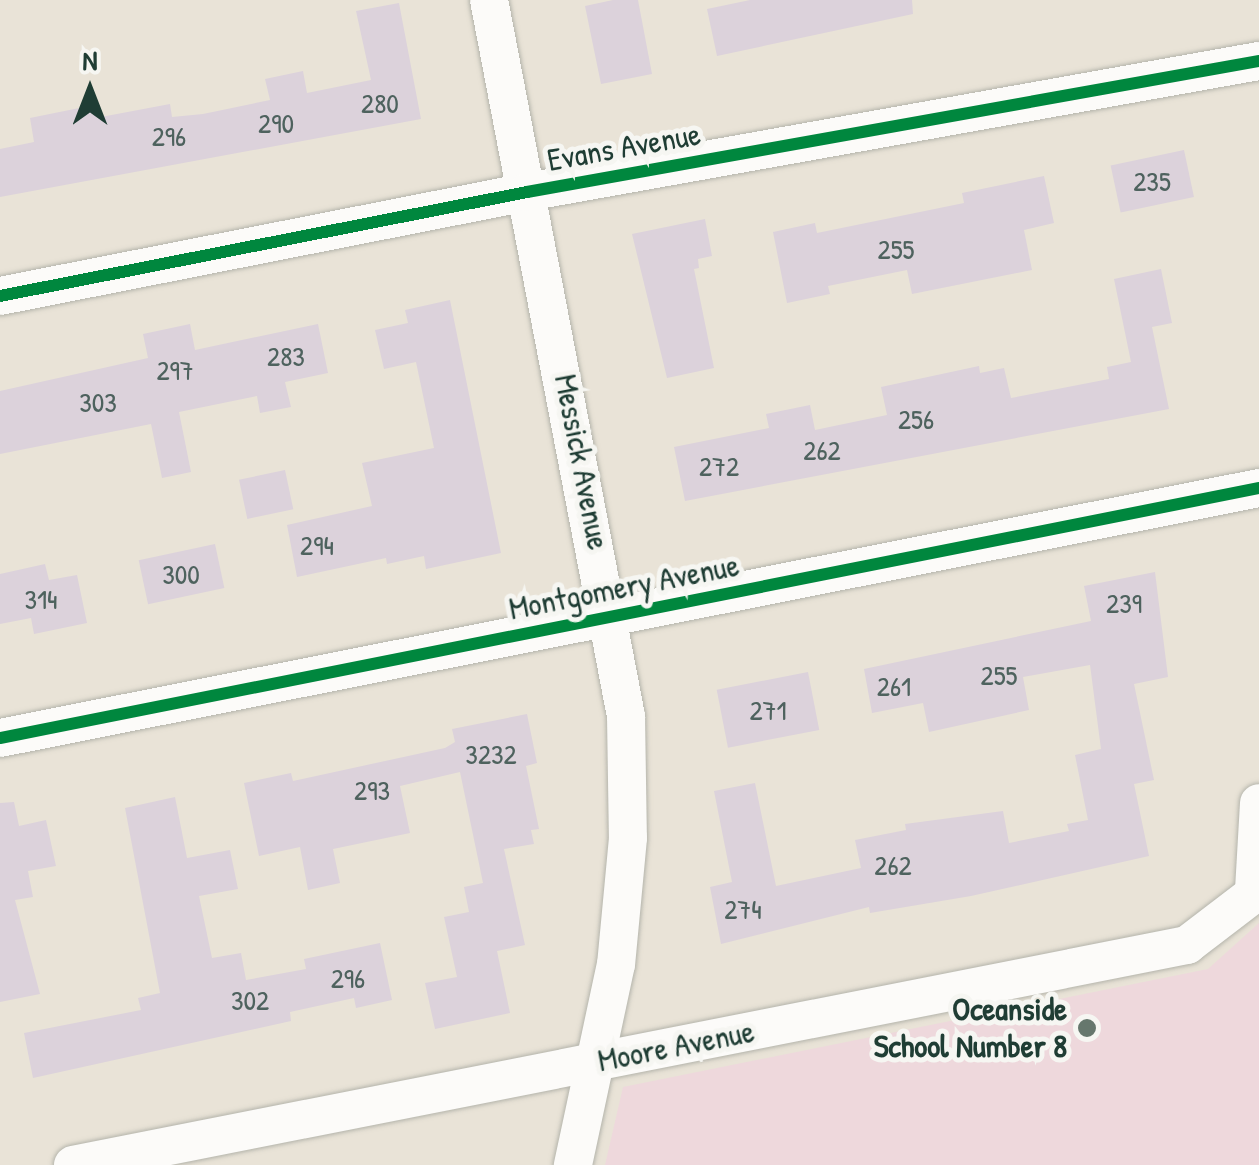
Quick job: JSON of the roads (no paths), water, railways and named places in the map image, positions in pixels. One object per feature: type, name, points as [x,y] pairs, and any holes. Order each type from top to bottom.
[{"type":"street","name":"Messick Avenue","points":[[490,0],[611,617],[626,716],[628,838],[616,964],[574,1165]]},
{"type":"street","name":"Evans Avenue","points":[[0,296],[528,192],[1259,60]]},
{"type":"street","name":"Montgomery Avenue","points":[[0,738],[1259,488]]},
{"type":"street","points":[[1256,890],[1259,803]]},
{"type":"street","name":"Moore Avenue","points":[[73,1165],[1187,945],[1210,933],[1256,890]]},
{"type":"place","name":"Oceanside School Number 8","points":[[1087,1028]]}]
